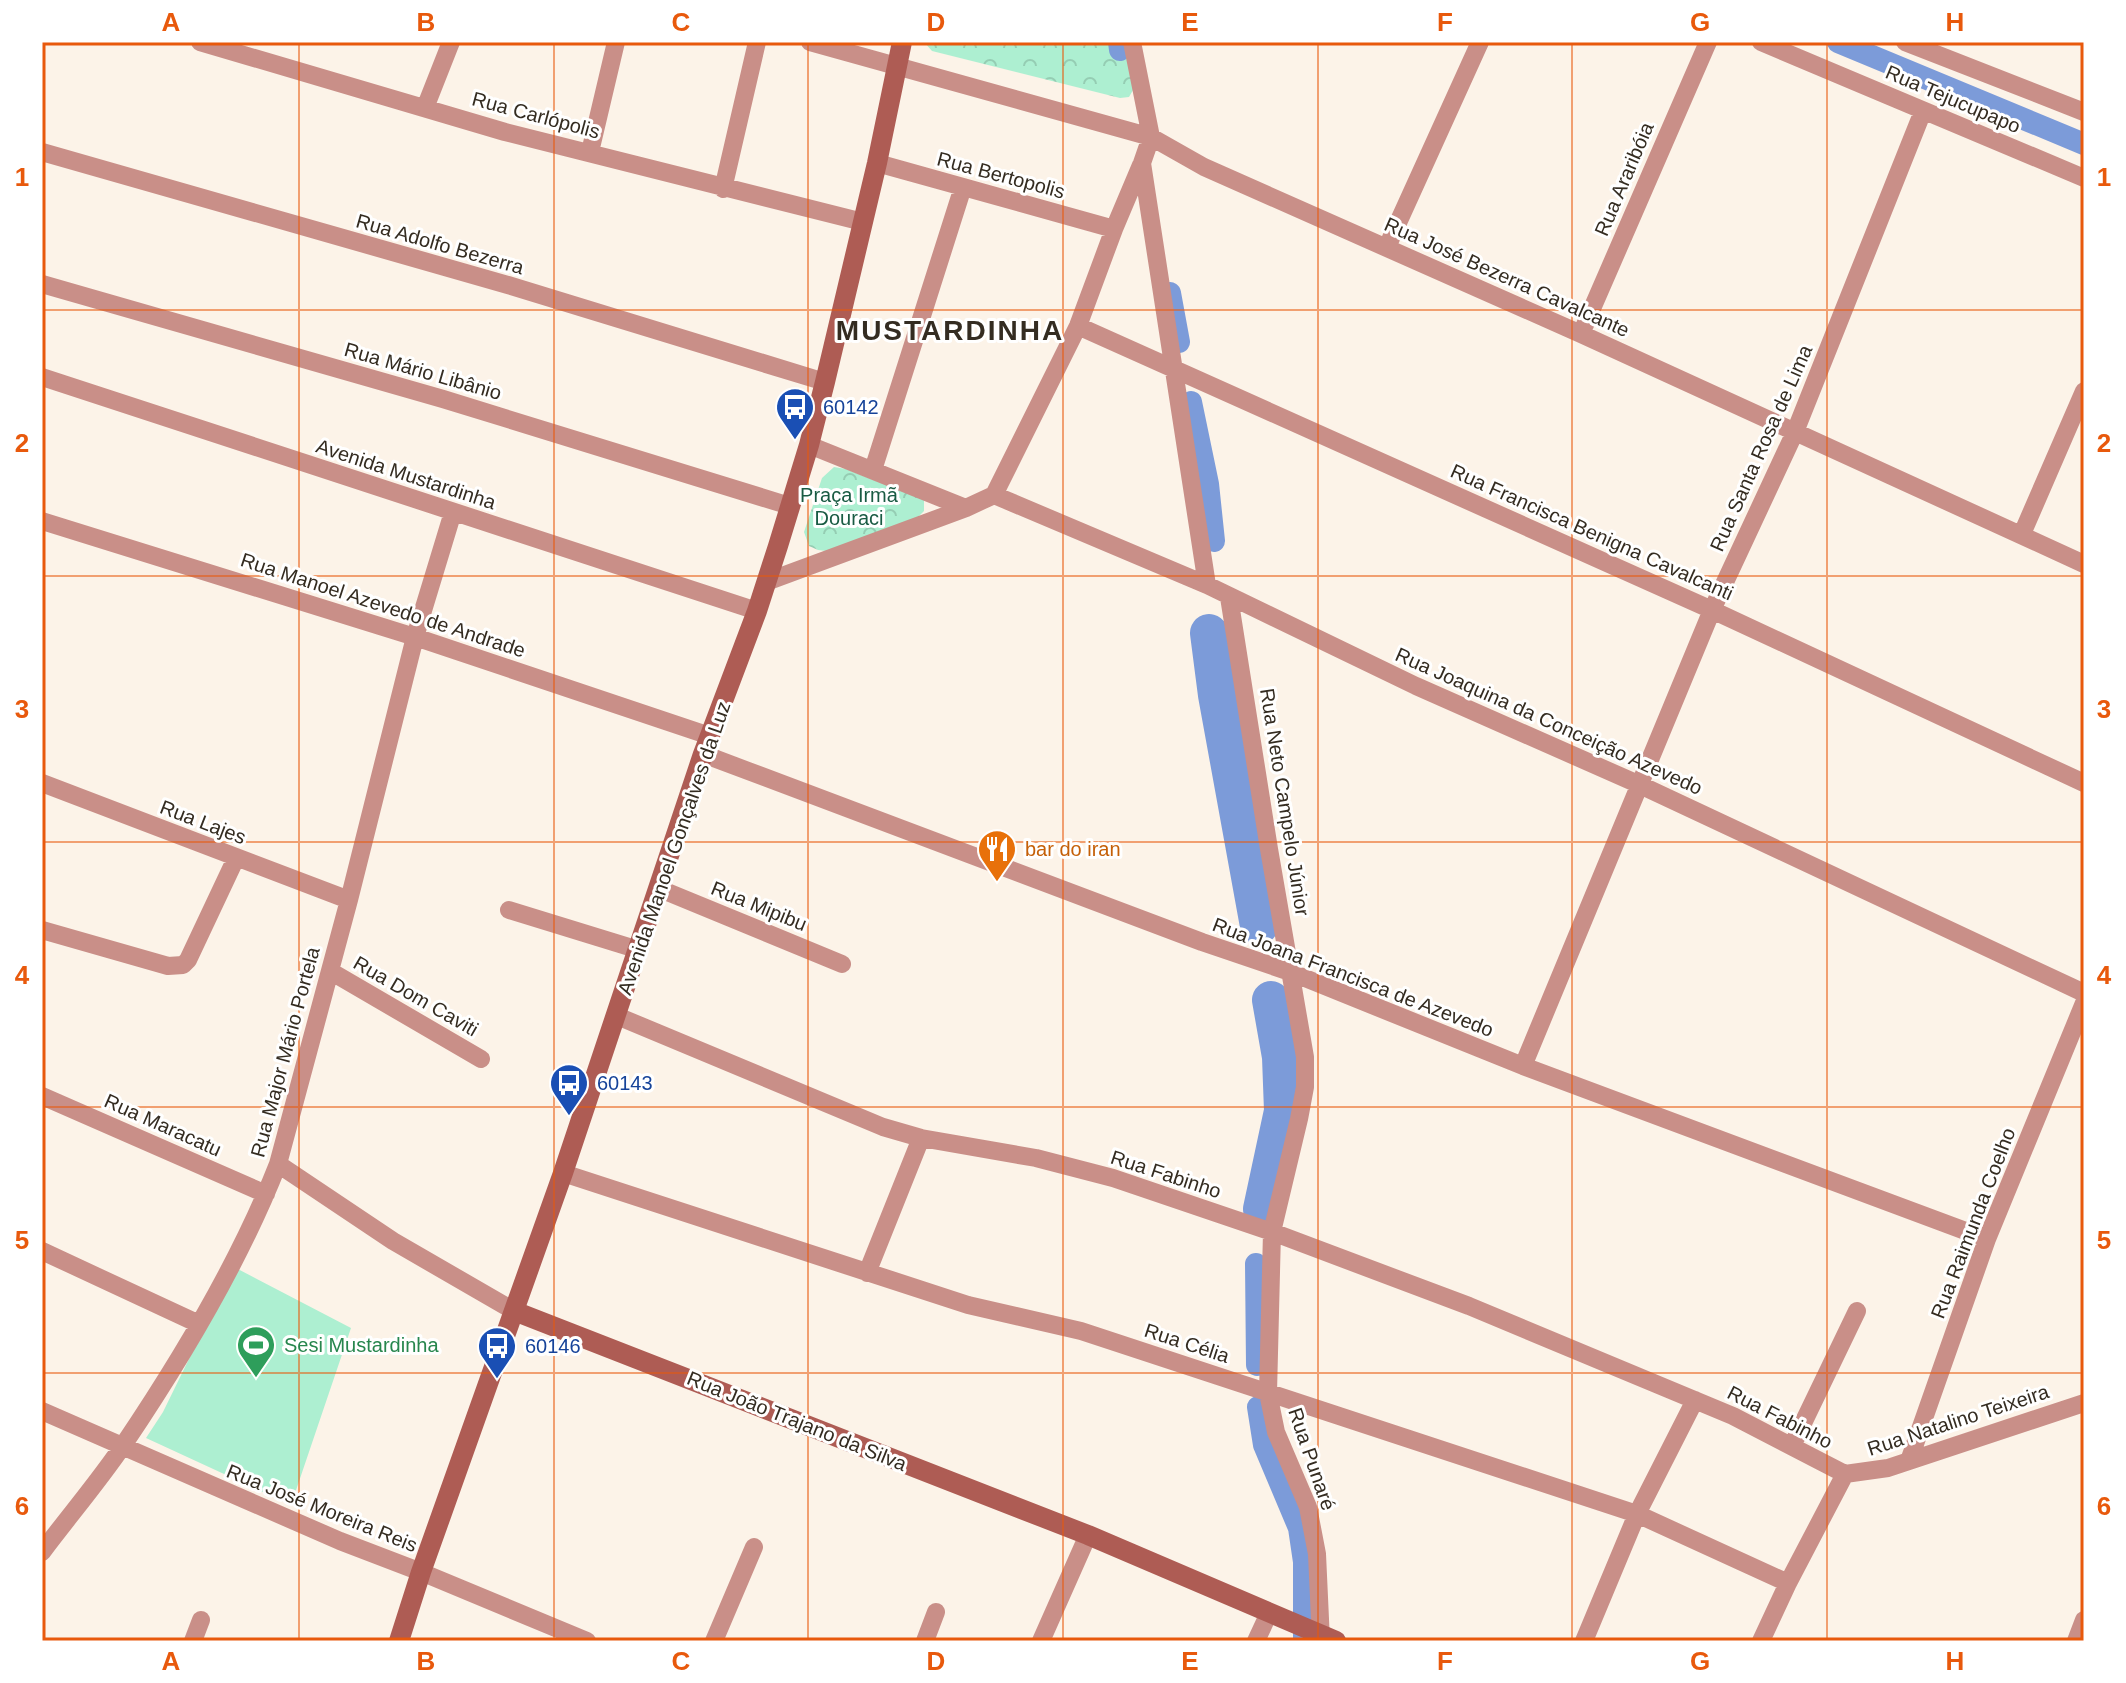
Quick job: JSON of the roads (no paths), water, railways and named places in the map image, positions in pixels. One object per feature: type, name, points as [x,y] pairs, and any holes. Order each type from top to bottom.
[{"type":"main road","name":"Avenida Manoel Gonçalves da Luz","points":[[399,1641],[617,1016],[706,745],[757,611],[809,445],[877,163],[902,42]]},
{"type":"main road","name":"Rua João Trajano da Silva","points":[[514,1311],[1088,1535],[1324,1638]]},
{"type":"street","name":"Rua Carlópolis","points":[[200,42],[505,132],[863,222]]},
{"type":"street","points":[[425,108],[451,42]]},
{"type":"street","points":[[590,152],[616,42]]},
{"type":"street","points":[[723,189],[757,42]]},
{"type":"street","name":"Rua José Bezerra Cavalcante","points":[[810,42],[1151,137],[1204,167],[1581,334],[2084,564]]},
{"type":"street","points":[[766,582],[994,495],[1078,326],[1151,137],[1132,42]]},
{"type":"street","points":[[1387,247],[1480,42]]},
{"type":"street","name":"Rua Araribóia","points":[[1581,334],[1708,42]]},
{"type":"street","name":"Rua Tejucupapo","points":[[1761,42],[2084,178]]},
{"type":"street","name":"Rua Tejucupapo","points":[[1905,42],[2084,112]]},
{"type":"street","name":"Rua Santa Rosa de Lima","points":[[1523,1066],[1712,610],[1795,432],[1923,111]]},
{"type":"street","name":"Rua Adolfo Bezerra","points":[[42,152],[523,290],[825,382]]},
{"type":"street","name":"Rua Bertopolis","points":[[877,163],[1114,229]]},
{"type":"street","points":[[1142,163],[1207,585]]},
{"type":"street","points":[[873,470],[963,187]]},
{"type":"street","name":"Rua Mário Libânio","points":[[42,284],[457,403],[790,506]]},
{"type":"street","name":"Rua Francisca Benigna Cavalcanti","points":[[1078,326],[1712,610],[2084,783]]},
{"type":"street","name":"Avenida Mustardinha","points":[[42,377],[757,611]]},
{"type":"street","points":[[2022,534],[2084,391]]},
{"type":"street","points":[[809,445],[966,508]]},
{"type":"street","name":"Rua Joaquina da Conceição Azevedo","points":[[994,495],[1207,585],[1416,686],[1638,784],[2084,993]]},
{"type":"street","name":"Rua Major Mário Portela","points":[[42,1552],[123,1446],[199,1324],[266,1194],[278,1164],[415,637],[453,512]]},
{"type":"street","name":"Rua Manoel Azevedo de Andrade","points":[[42,521],[415,637],[706,745]]},
{"type":"street","name":"Rua Neto Campelo Júnior","points":[[1229,597],[1305,1057],[1305,1087],[1272,1232],[1268,1393]]},
{"type":"street","name":"Rua Joana Francisca de Azevedo","points":[[706,745],[1523,1066],[1987,1239]]},
{"type":"street","name":"Rua Lajes","points":[[42,783],[349,900]]},
{"type":"street","points":[[42,930],[168,966],[183,965],[236,858]]},
{"type":"street","name":"Rua Mipibu","points":[[660,889],[842,964]]},
{"type":"street","points":[[509,910],[639,950]]},
{"type":"street","name":"Rua Dom Caviti","points":[[330,971],[481,1059]]},
{"type":"street","name":"Rua Raimunda Coelho","points":[[1909,1461],[1987,1239],[2084,1003]]},
{"type":"street","name":"Rua Fabinho","points":[[617,1016],[883,1127],[921,1138],[1036,1158],[1113,1178],[1272,1232],[1469,1306],[1733,1416],[1845,1474]]},
{"type":"street","name":"Rua Maracatu","points":[[42,1096],[266,1194]]},
{"type":"street","points":[[867,1273],[921,1138]]},
{"type":"street","name":"Rua João Trajano da Silva","points":[[278,1164],[393,1241],[514,1311]]},
{"type":"street","name":"Rua Célia","points":[[563,1173],[968,1305],[1081,1331],[1637,1514],[1788,1583]]},
{"type":"street","points":[[42,1251],[199,1324]]},
{"type":"street","points":[[1792,1446],[1857,1311]]},
{"type":"street","name":"Rua Punaré","points":[[1268,1393],[1276,1432],[1308,1507],[1317,1554],[1324,1638]]},
{"type":"street","name":"Rua Fabinho","points":[[1584,1641],[1637,1514],[1695,1400]]},
{"type":"street","name":"Rua Natalino Teixeira","points":[[1845,1474],[1888,1468],[2084,1403]]},
{"type":"street","name":"Rua José Moreira Reis","points":[[42,1411],[340,1541],[587,1641]]},
{"type":"street","points":[[1761,1641],[1845,1474]]},
{"type":"street","points":[[1041,1641],[1088,1535]]},
{"type":"street","points":[[714,1641],[754,1547]]},
{"type":"street","points":[[925,1641],[936,1612]]},
{"type":"street","points":[[1256,1641],[1269,1613]]},
{"type":"street","points":[[193,1641],[201,1620]]},
{"type":"street","points":[[2076,1641],[2084,1620]]},
{"type":"waterway","points":[[1119,42],[1120,50]]},
{"type":"waterway","points":[[1838,42],[2084,144]]},
{"type":"waterway","points":[[1170,293],[1179,342]]},
{"type":"waterway","points":[[1191,402],[1208,484],[1214,541]]},
{"type":"waterway","points":[[1209,633],[1217,695],[1259,926]]},
{"type":"waterway","points":[[1262,1209],[1283,1111],[1281,1057],[1271,1000]]},
{"type":"waterway","points":[[1256,1264],[1257,1365]]},
{"type":"waterway","points":[[1258,1407],[1264,1445],[1299,1528],[1304,1562],[1304,1641]]},
{"type":"place","name":"60142","points":[[795,441]]},
{"type":"place","name":"bar do iran","points":[[997,883]]},
{"type":"place","name":"60143","points":[[569,1117]]},
{"type":"place","name":"Sesi Mustardinha","points":[[256,1379]]},
{"type":"place","name":"60146","points":[[497,1380]]},
{"type":"district","name":"MUSTARDINHA","points":[[950,330]]},
{"type":"park label","name":"Praça Irmã Douraci","points":[[849,506]]}]
